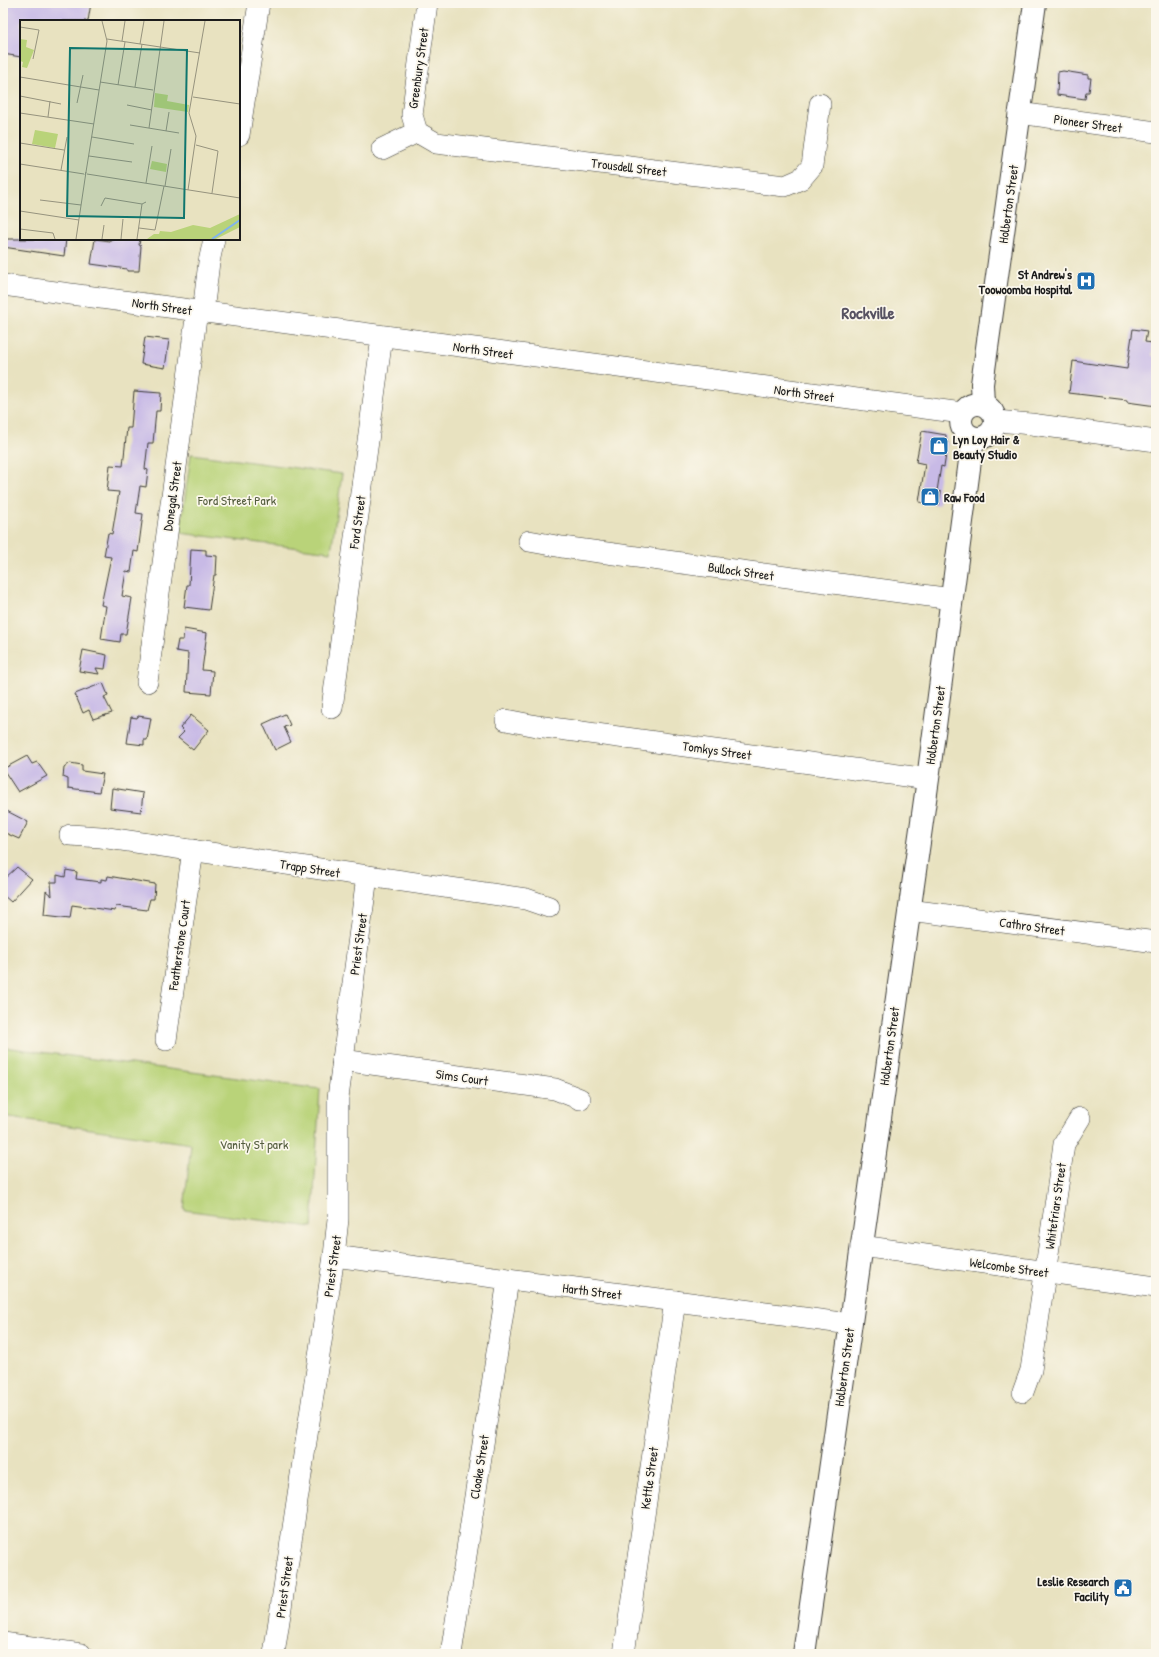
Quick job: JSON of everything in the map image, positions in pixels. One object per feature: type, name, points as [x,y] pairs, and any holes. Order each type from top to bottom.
[{"type":"main road","name":"Holberton Street","points":[[989,413],[982,384],[1035,3]]},
{"type":"main road","points":[[970,406],[989,413],[995,428],[990,434],[983,438],[973,438],[964,432],[961,425],[962,413],[970,406]]},
{"type":"main road","name":"Holberton Street","points":[[804,1654],[928,779],[973,438]]},
{"type":"street","points":[[240,128],[259,3]]},
{"type":"street","name":"Greenbury Street","points":[[417,132],[412,115],[426,3]]},
{"type":"street","name":"Trousdell Street","points":[[417,132],[436,143],[785,186],[801,179],[812,166],[820,104]]},
{"type":"street","name":"Pioneer Street","points":[[1019,113],[1156,132]]},
{"type":"street","points":[[382,149],[417,132]]},
{"type":"street","name":"Donegal Street","points":[[147,682],[200,311],[214,240]]},
{"type":"street","name":"North Street","points":[[3,285],[382,337],[962,413]]},
{"type":"street","name":"Ford Street","points":[[332,708],[382,337]]},
{"type":"street","points":[[989,413],[1031,424],[1156,441]]},
{"type":"street","name":"Bullock Street","points":[[529,541],[570,548],[952,599]]},
{"type":"street","name":"Tomkys Street","points":[[506,720],[537,726],[928,779]]},
{"type":"street","name":"Trapp Street","points":[[70,835],[101,837],[367,876],[526,900],[549,907]]},
{"type":"street","name":"Featherstone Court","points":[[166,1040],[193,850]]},
{"type":"street","name":"Priest Street","points":[[274,1654],[334,1256],[338,1219],[338,1098],[367,876]]},
{"type":"street","name":"Cathro Street","points":[[909,910],[1156,942]]},
{"type":"street","name":"Sims Court","points":[[342,1060],[555,1089],[580,1099]]},
{"type":"street","name":"Whitefriars Street","points":[[1023,1392],[1031,1370],[1064,1144],[1080,1118]]},
{"type":"street","name":"Welcombe Street","points":[[861,1246],[1156,1287]]},
{"type":"street","name":"Harth Street","points":[[334,1256],[850,1324]]},
{"type":"street","name":"Cloake Street","points":[[451,1654],[508,1280]]},
{"type":"street","name":"Kettle Street","points":[[624,1654],[675,1301]]},
{"type":"street","points":[[3,1643],[81,1654]]},
{"type":"green space","name":"Ford Street Park","points":[[191,454],[342,474],[331,552],[180,533]]},
{"type":"green space","name":"Vanity St park","points":[[3,1047],[320,1089],[312,1227],[184,1210],[191,1144],[3,1116]]},
{"type":"building","points":[[3,3],[91,3],[88,20],[20,20],[20,57],[3,54]]},
{"type":"building","points":[[1063,71],[1088,75],[1088,78],[1091,78],[1089,92],[1086,92],[1085,99],[1057,95],[1058,72]]},
{"type":"building","points":[[3,239],[66,240],[64,256],[3,247]]},
{"type":"building","points":[[95,240],[140,240],[139,245],[141,246],[139,271],[127,271],[127,269],[91,264]]},
{"type":"building","points":[[1133,329],[1147,331],[1145,342],[1153,343],[1152,356],[1156,356],[1156,406],[1127,402],[1127,400],[1069,393],[1073,361],[1127,369]]},
{"type":"building","points":[[145,337],[169,340],[165,368],[141,364]]},
{"type":"building","points":[[134,391],[161,393],[160,411],[156,411],[153,443],[148,443],[145,469],[148,470],[146,487],[140,486],[136,513],[143,514],[138,552],[134,551],[131,572],[126,571],[122,596],[132,598],[126,634],[121,634],[120,642],[101,639],[106,606],[101,605],[111,557],[104,556],[108,533],[112,534],[119,492],[107,491],[110,465],[123,466],[127,428],[131,428]]},
{"type":"building","points":[[922,431],[946,435],[946,442],[948,442],[944,467],[941,466],[937,491],[941,492],[939,505],[919,502],[925,464],[916,462]]},
{"type":"building","points":[[191,549],[206,550],[206,555],[217,556],[216,575],[214,575],[209,610],[184,607],[187,585],[189,585]]},
{"type":"building","points":[[184,629],[207,633],[202,670],[213,671],[211,694],[186,692],[188,653],[176,651],[178,640],[183,640]]},
{"type":"building","points":[[83,650],[107,655],[105,669],[96,668],[99,674],[79,671]]},
{"type":"building","points":[[103,683],[108,695],[104,697],[112,713],[93,719],[89,710],[83,713],[75,694]]},
{"type":"building","points":[[285,714],[290,725],[284,727],[291,742],[275,750],[263,724]]},
{"type":"building","points":[[191,715],[209,730],[193,750],[178,738],[184,732],[180,728]]},
{"type":"building","points":[[138,716],[151,718],[147,740],[144,740],[144,745],[127,743],[131,717],[137,718]]},
{"type":"building","points":[[27,756],[32,764],[37,762],[47,776],[18,792],[3,769]]},
{"type":"building","points":[[70,763],[82,765],[82,771],[103,774],[99,792],[68,788],[68,779],[63,777],[64,768]]},
{"type":"building","points":[[112,788],[143,793],[141,812],[110,808]]},
{"type":"building","points":[[3,809],[28,822],[19,839],[3,832]]},
{"type":"building","points":[[17,867],[32,879],[11,902],[3,895],[3,880]]},
{"type":"building","points":[[66,870],[77,872],[76,879],[101,882],[101,879],[107,880],[108,876],[155,884],[154,899],[150,899],[147,910],[116,906],[115,911],[72,905],[70,918],[44,915],[46,891],[52,896],[51,882],[57,882],[57,875],[65,877]]},
{"type":"place","name":"St Andrew's Toowoomba Hospital","points":[[1086,281]]},
{"type":"place","name":"Lyn Loy Hair & Beauty Studio","points":[[939,446]]},
{"type":"place","name":"Raw Food","points":[[930,497]]},
{"type":"place","name":"Leslie Research Facility","points":[[1123,1588]]},
{"type":"district","name":"Rockville","points":[[868,312]]}]
